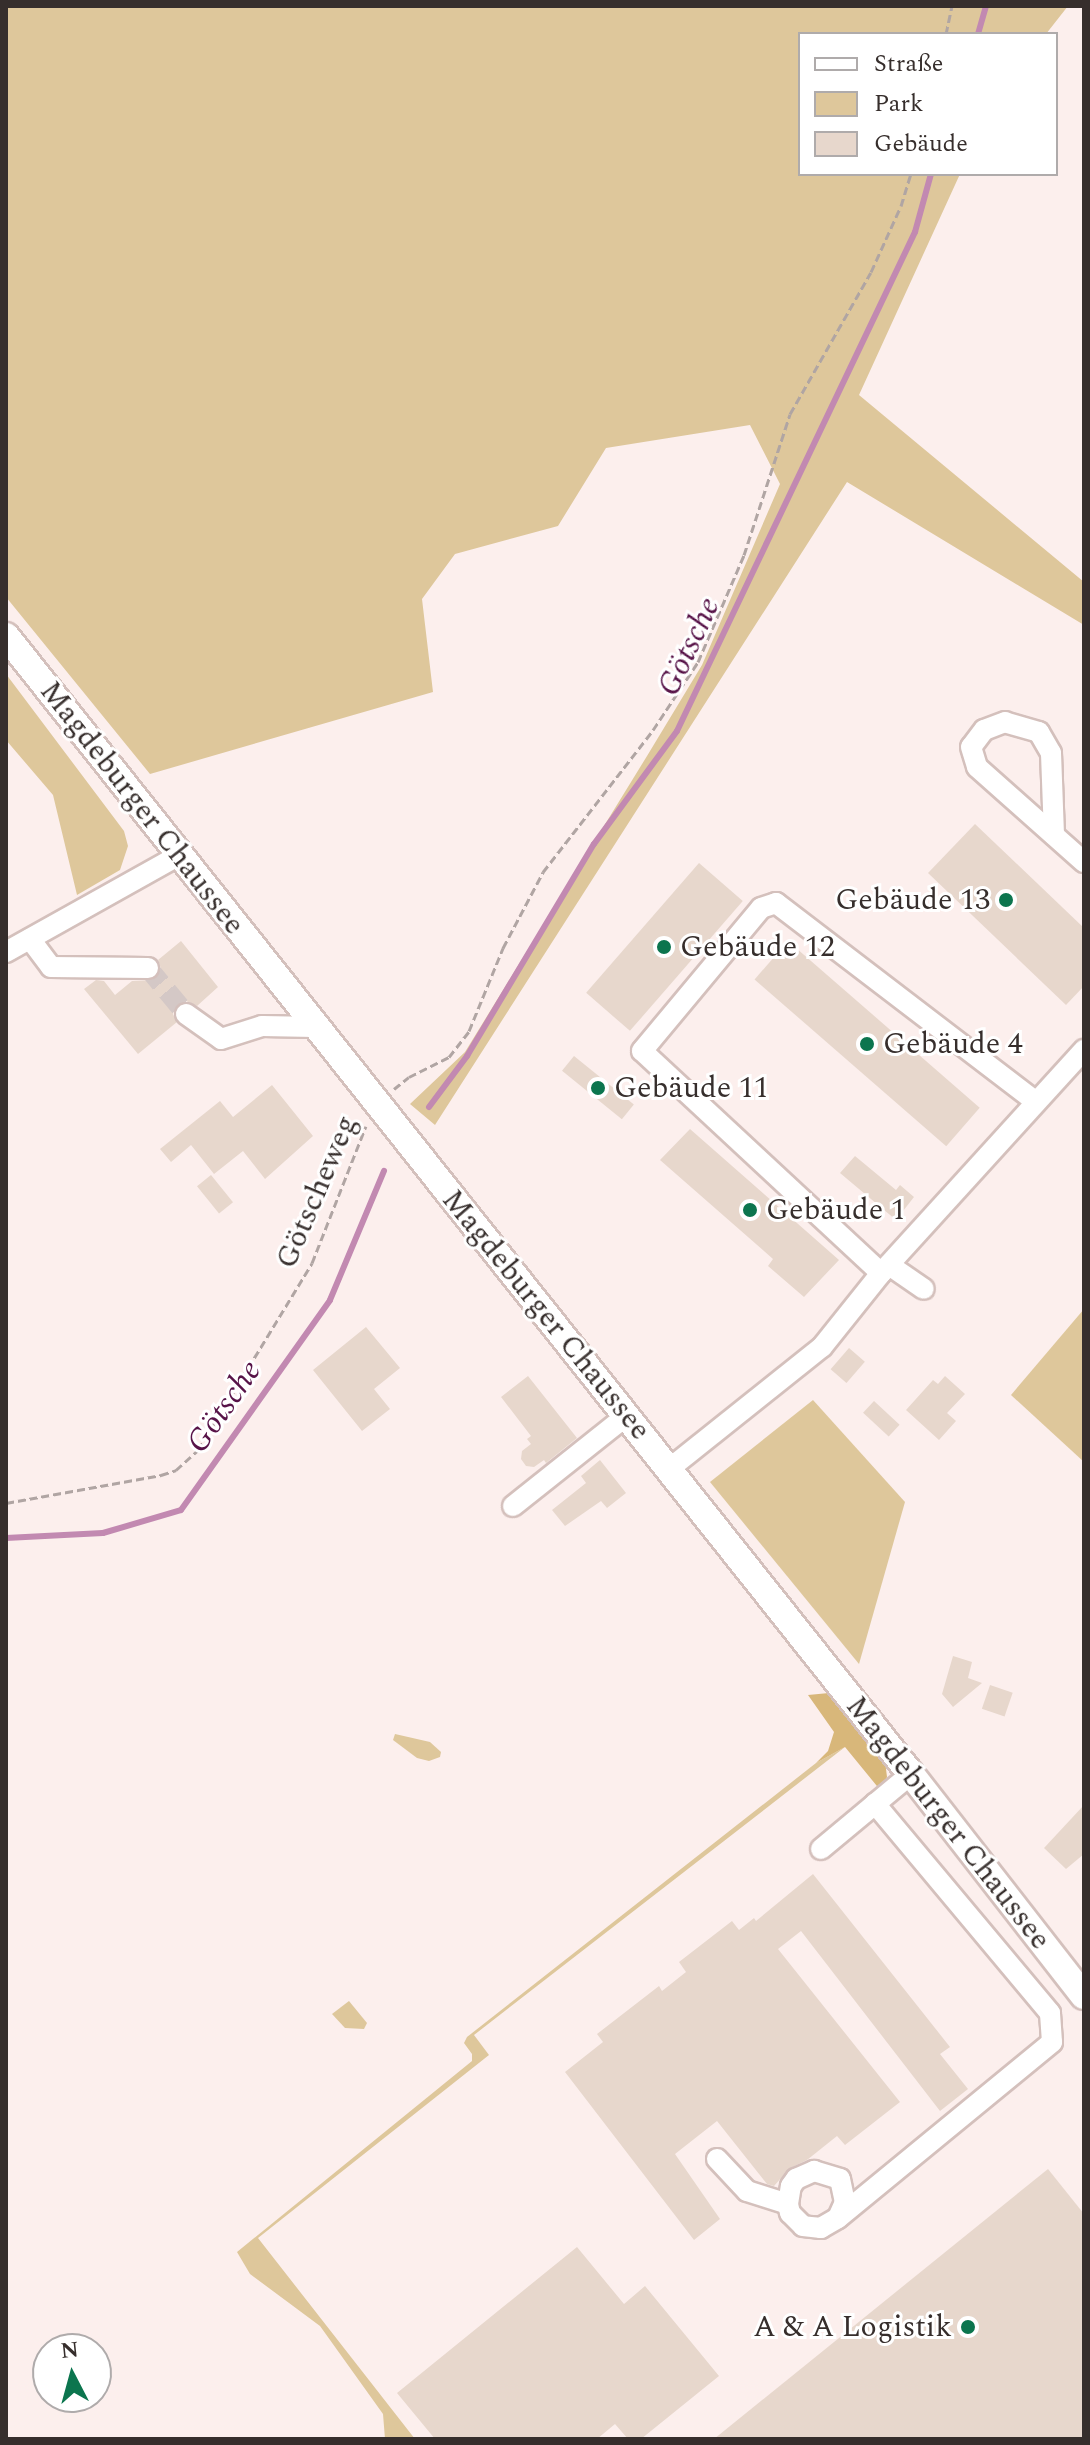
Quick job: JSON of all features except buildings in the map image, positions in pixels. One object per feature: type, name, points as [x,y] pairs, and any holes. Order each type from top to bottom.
[{"type":"main road","name":"Magdeburger Chaussee","points":[[6,636],[315,1027],[383,1099],[626,1416],[1084,1996]]},
{"type":"street","points":[[1054,835],[1051,753],[1039,732],[1005,722],[984,730],[971,747],[977,767],[1084,862]]},
{"type":"street","points":[[6,952],[178,856]]},
{"type":"street","points":[[924,1289],[885,1269],[642,1051],[761,908],[776,903],[1036,1102]]},
{"type":"street","points":[[30,939],[51,967],[148,968]]},
{"type":"street","points":[[186,1014],[221,1039],[262,1026],[315,1027]]},
{"type":"street","points":[[669,1469],[822,1347],[885,1269],[1084,1050]]},
{"type":"street","points":[[513,1506],[626,1416]]},
{"type":"street","points":[[821,1849],[911,1774]]},
{"type":"street","points":[[838,2218],[845,2202],[840,2179],[814,2171],[796,2179],[788,2195],[788,2204],[796,2220],[812,2229],[821,2228],[838,2218],[1052,2042],[1050,2013],[875,1804]]},
{"type":"street","points":[[717,2159],[747,2191],[788,2204]]},
{"type":"path","points":[[946,32],[952,6]]},
{"type":"path","points":[[383,1099],[409,1077],[449,1057],[469,1031],[503,948],[543,872],[653,730],[698,662],[744,555],[790,414],[871,272],[901,206],[910,176]]},
{"type":"path","name":"Götscheweg","points":[[6,1503],[161,1475],[176,1470],[198,1450],[312,1263],[347,1169],[383,1099]]},
{"type":"green space","points":[[6,6],[1068,6],[1048,32],[798,32],[798,176],[959,176],[859,395],[1084,582],[1084,625],[847,482],[435,1125],[410,1104],[465,1052],[702,665],[780,484],[750,425],[606,448],[558,526],[455,554],[422,599],[433,692],[150,774],[6,597]]},
{"type":"green space","points":[[6,674],[124,831],[128,846],[120,870],[77,895],[53,795],[6,740]]},
{"type":"green space","points":[[1084,1309],[1084,1462],[1011,1395]]},
{"type":"green space","points":[[813,1400],[905,1502],[859,1664],[710,1482]]},
{"type":"green space","points":[[395,1734],[430,1742],[441,1752],[440,1757],[429,1761],[417,1758],[393,1740]]},
{"type":"green space","points":[[845,1747],[474,2035],[489,2055],[258,2238],[415,2439],[385,2439],[383,2414],[320,2326],[250,2274],[237,2252],[472,2061],[472,2054],[464,2043],[467,2037],[816,1763]]},
{"type":"green space","points":[[349,2001],[367,2023],[364,2029],[345,2028],[332,2014]]},
{"type":"shaded area","points":[[829,1693],[885,1761],[887,1777],[881,1791],[845,1747],[816,1763],[828,1751],[834,1732],[808,1695]]},
{"type":"waterway","name":"Götsche","points":[[979,32],[986,6]]},
{"type":"waterway","name":"Götsche","points":[[429,1107],[467,1056],[594,844],[677,731],[915,232],[930,176]]},
{"type":"waterway","name":"Götsche","points":[[6,1538],[103,1533],[181,1510],[330,1300],[384,1171]]},
{"type":"tunnel","points":[[148,968],[186,1014]]},
{"type":"place","name":"Gebäude 13","points":[[1006,900]]},
{"type":"place","name":"Gebäude 12","points":[[664,947]]},
{"type":"place","name":"Gebäude 4","points":[[867,1044]]},
{"type":"place","name":"Gebäude 11","points":[[598,1088]]},
{"type":"place","name":"Gebäude 1","points":[[750,1210]]},
{"type":"place","name":"A & A Logistik","points":[[968,2327]]}]
